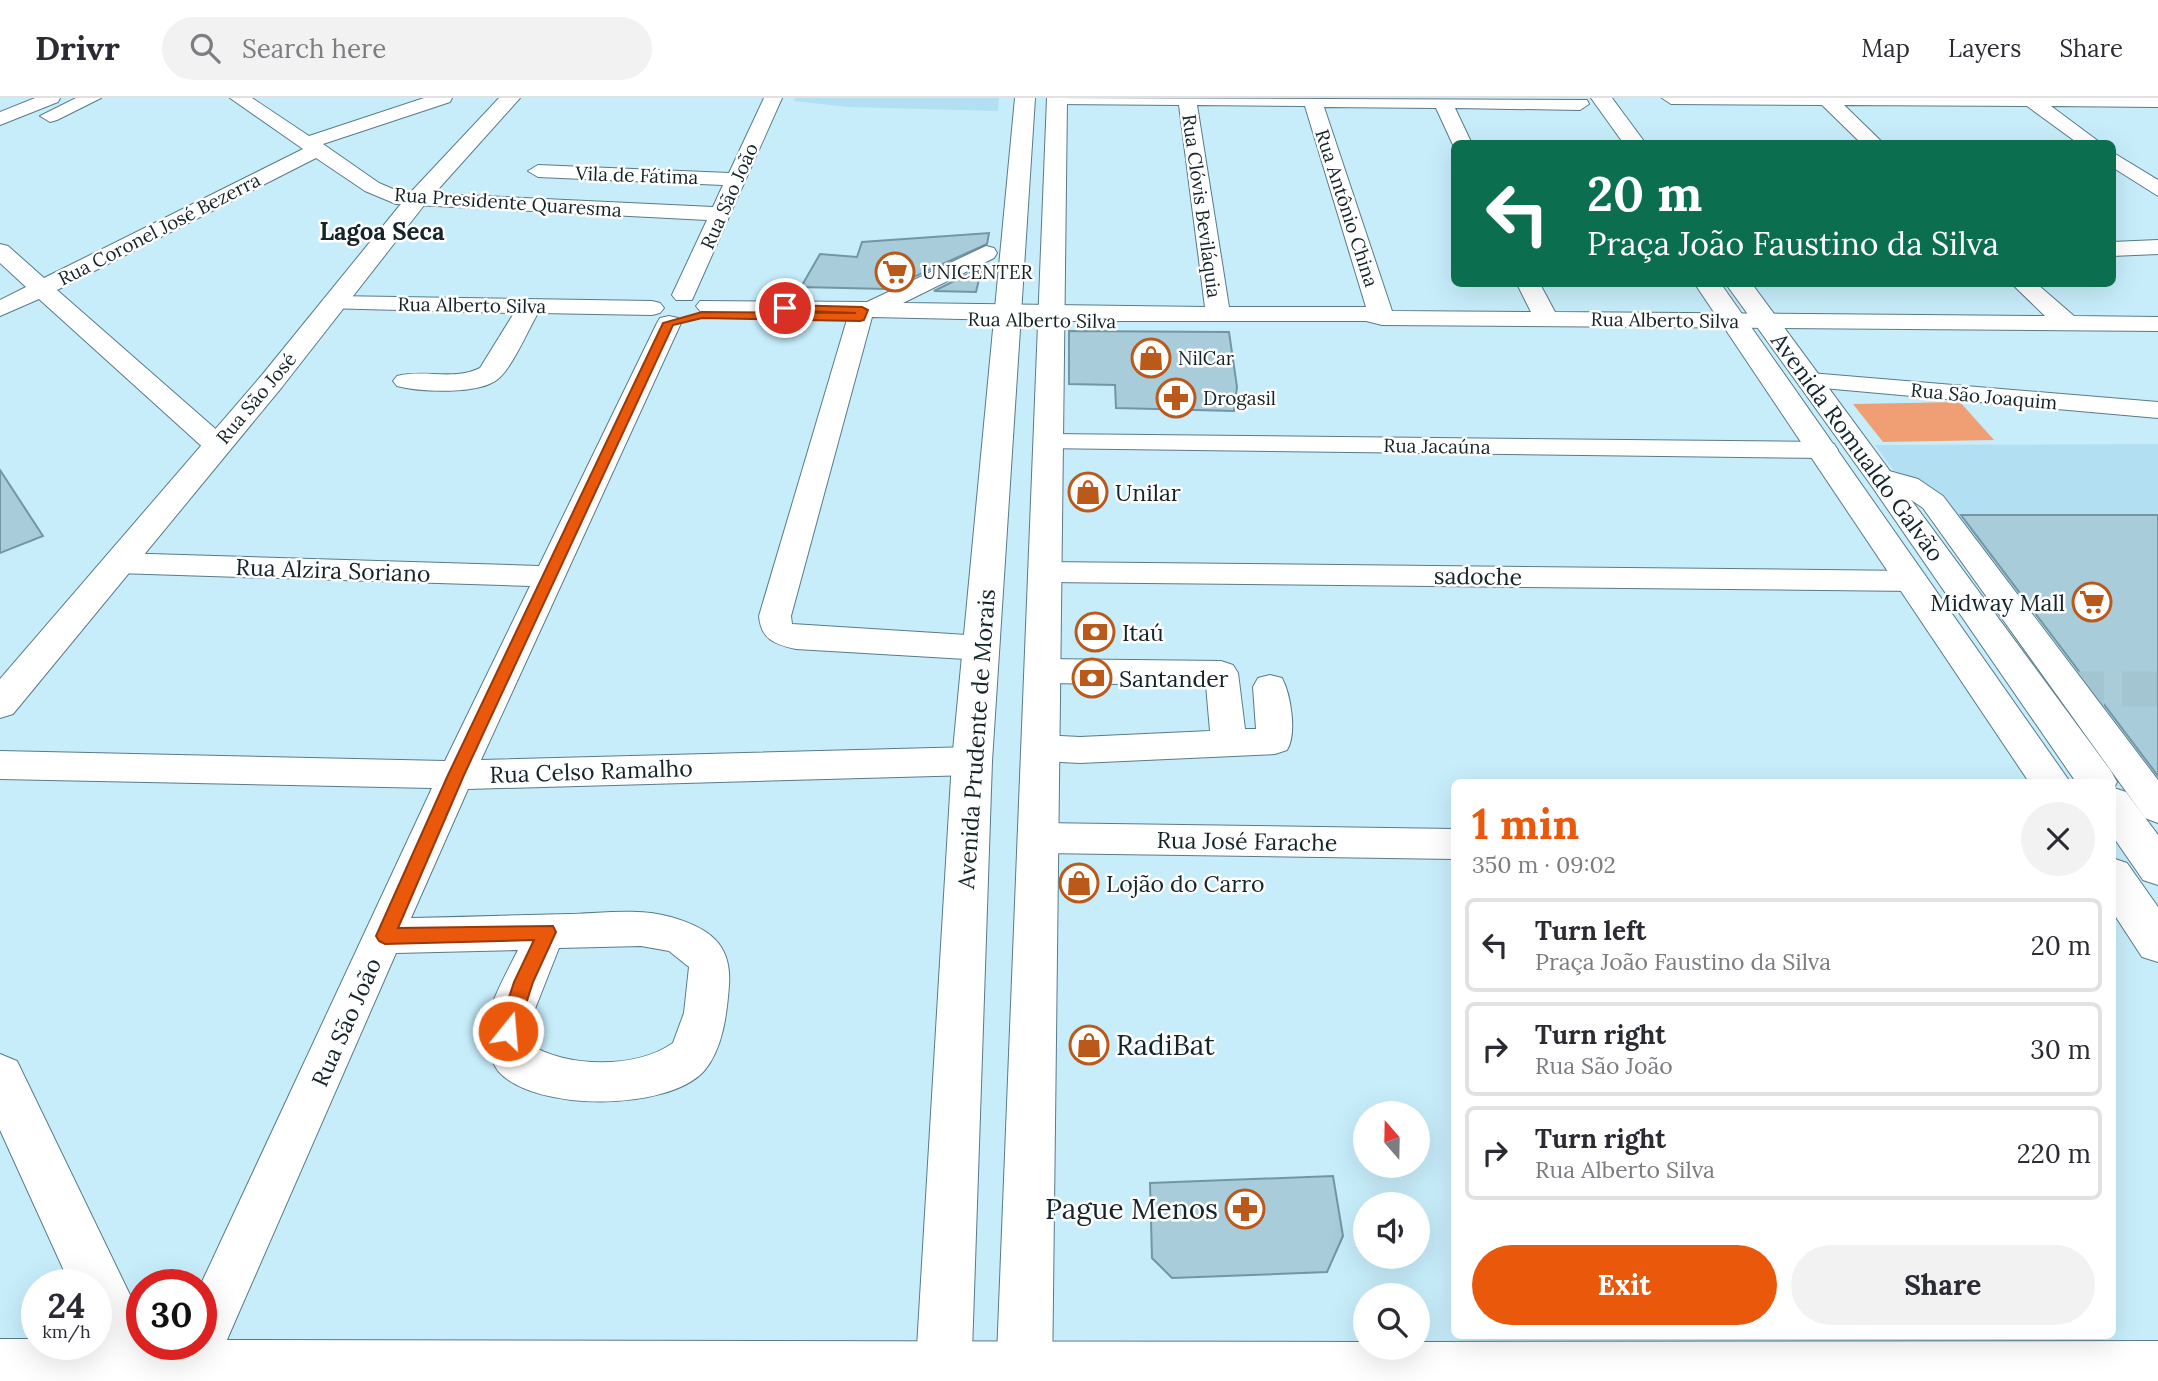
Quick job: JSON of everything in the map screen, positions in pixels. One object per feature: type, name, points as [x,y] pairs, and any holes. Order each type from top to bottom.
[{"type":"main road","name":"Rua São José","points":[[2,708],[417,199],[510,98]]},
{"type":"main road","name":"Avenida Prudente de Morais","points":[[943,1375],[972,761],[1025,98]]},
{"type":"main road","points":[[1034,1377],[1042,671],[1051,442],[1057,98]]},
{"type":"main road","points":[[1601,98],[1632,140]]},
{"type":"main road","points":[[1578,101],[1594,124]]},
{"type":"main road","name":"Avenida Romualdo Galvão","points":[[1710,287],[2048,779]]},
{"type":"main road","name":"Avenida Romualdo Galvão","points":[[1741,287],[1882,478],[2095,779]]},
{"type":"main road","points":[[2116,809],[2158,868]]},
{"type":"main road","points":[[2116,881],[2158,943]]},
{"type":"main road","points":[[6,1110],[114,1320],[125,1368]]},
{"type":"main road","points":[[217,1351],[1034,1377],[1647,1376],[2158,1369]]},
{"type":"main road","points":[[0,1367],[125,1368],[157,1360]]},
{"type":"street","points":[[0,119],[92,98]]},
{"type":"street","name":"Rua Presidente Quaresma","points":[[239,98],[314,145],[382,193],[396,198],[721,214]]},
{"type":"street","name":"Rua Coronel José Bezerra","points":[[0,309],[314,145],[443,98]]},
{"type":"street","name":"Rua São João","points":[[217,1304],[548,576],[683,309],[721,214],[773,98]]},
{"type":"street","points":[[1057,98],[1578,101]]},
{"type":"street","points":[[1671,98],[2158,101]]},
{"type":"street","points":[[1826,98],[1870,140]]},
{"type":"street","name":"Rua Clóvis Beviláquia","points":[[1187,99],[1218,315]]},
{"type":"street","name":"Rua Antônio China","points":[[1312,99],[1382,318]]},
{"type":"street","points":[[2030,99],[2086,140]]},
{"type":"street","points":[[1442,100],[1460,140]]},
{"type":"street","points":[[2116,161],[2158,190]]},
{"type":"street","name":"Vila de Fátima","points":[[538,171],[736,179]]},
{"type":"street","points":[[2123,190],[2158,190]]},
{"type":"street","points":[[2116,249],[2158,247]]},
{"type":"street","points":[[0,251],[217,445]]},
{"type":"street","points":[[983,648],[796,638],[783,635],[776,628],[775,616],[864,313],[986,253]]},
{"type":"street","points":[[1530,287],[1546,318]]},
{"type":"street","points":[[2027,287],[2067,324]]},
{"type":"street","name":"Rua Alberto Silva","points":[[333,303],[1368,323],[1382,318]]},
{"type":"street","points":[[406,381],[464,382],[484,377],[490,373],[530,306]]},
{"type":"street","name":"Rua Alberto Silva","points":[[1053,317],[1366,314],[1382,318],[2158,324]]},
{"type":"street","name":"Rua São Joaquim","points":[[1810,381],[2158,410]]},
{"type":"street","name":"Rua Jacaúna","points":[[1051,442],[1824,450]]},
{"type":"street","points":[[1882,478],[1908,485],[1933,502],[2158,808]]},
{"type":"street","name":"Rua Alzira Soriano","points":[[117,564],[548,576]]},
{"type":"street","name":"sadoche","points":[[1044,572],[1913,581]]},
{"type":"street","points":[[1042,671],[1221,673],[1229,743]]},
{"type":"street","points":[[1041,748],[1080,750],[1275,741],[1270,687]]},
{"type":"street","name":"Rua Celso Ramalho","points":[[0,765],[456,775],[972,761]]},
{"type":"street","name":"Rua José Farache","points":[[1040,838],[1451,844]]},
{"type":"street","points":[[385,936],[641,929],[667,932],[695,946],[710,965],[708,1001],[696,1043],[688,1057],[676,1068],[629,1082],[575,1079],[528,1070],[513,1059],[505,1042],[523,982],[547,932]]},
{"type":"shaded area","points":[[795,98],[999,98],[998,111],[848,107],[794,101]]},
{"type":"shaded area","points":[[1960,402],[1994,440],[1883,442],[1853,404]]},
{"type":"shaded area","name":"Midway Mall","points":[[2158,444],[2158,777],[1959,515],[1944,498],[1926,485],[1894,471],[1875,445]]},
{"type":"building","name":"UNICENTER","points":[[989,233],[987,244],[887,289],[801,287],[820,254],[857,257],[862,242]]},
{"type":"building","points":[[982,267],[976,292],[934,291]]},
{"type":"building","name":"NilCar","points":[[1069,331],[1229,332],[1237,387],[1234,411],[1116,408],[1115,385],[1069,384]]},
{"type":"building","points":[[0,470],[43,536],[0,553]]},
{"type":"building","points":[[1961,515],[2158,515],[2158,776]]},
{"type":"building","name":"Pague Menos","points":[[1333,1176],[1343,1236],[1327,1272],[1172,1278],[1152,1258],[1150,1183]]},
{"type":"tunnel","points":[[2069,689],[2158,689]]},
{"type":"place","name":"UNICENTER","points":[[895,272]]},
{"type":"place","name":"NilCar","points":[[1151,358]]},
{"type":"place","name":"Drogasil","points":[[1176,398]]},
{"type":"place","name":"Unilar","points":[[1088,492]]},
{"type":"place","name":"Midway Mall","points":[[2092,602]]},
{"type":"place","name":"Itaú","points":[[1095,632]]},
{"type":"place","name":"Santander","points":[[1092,678]]},
{"type":"place","name":"Lojão do Carro","points":[[1079,883]]},
{"type":"place","name":"RadiBat","points":[[1089,1045]]},
{"type":"place","name":"Pague Menos","points":[[1245,1209]]},
{"type":"district","name":"Lagoa Seca","points":[[382,231]]},
{"type":"route","points":[[508,1031],[523,982],[547,932],[385,936],[548,576],[669,323],[702,315],[860,318],[862,310],[785,308]]}]
